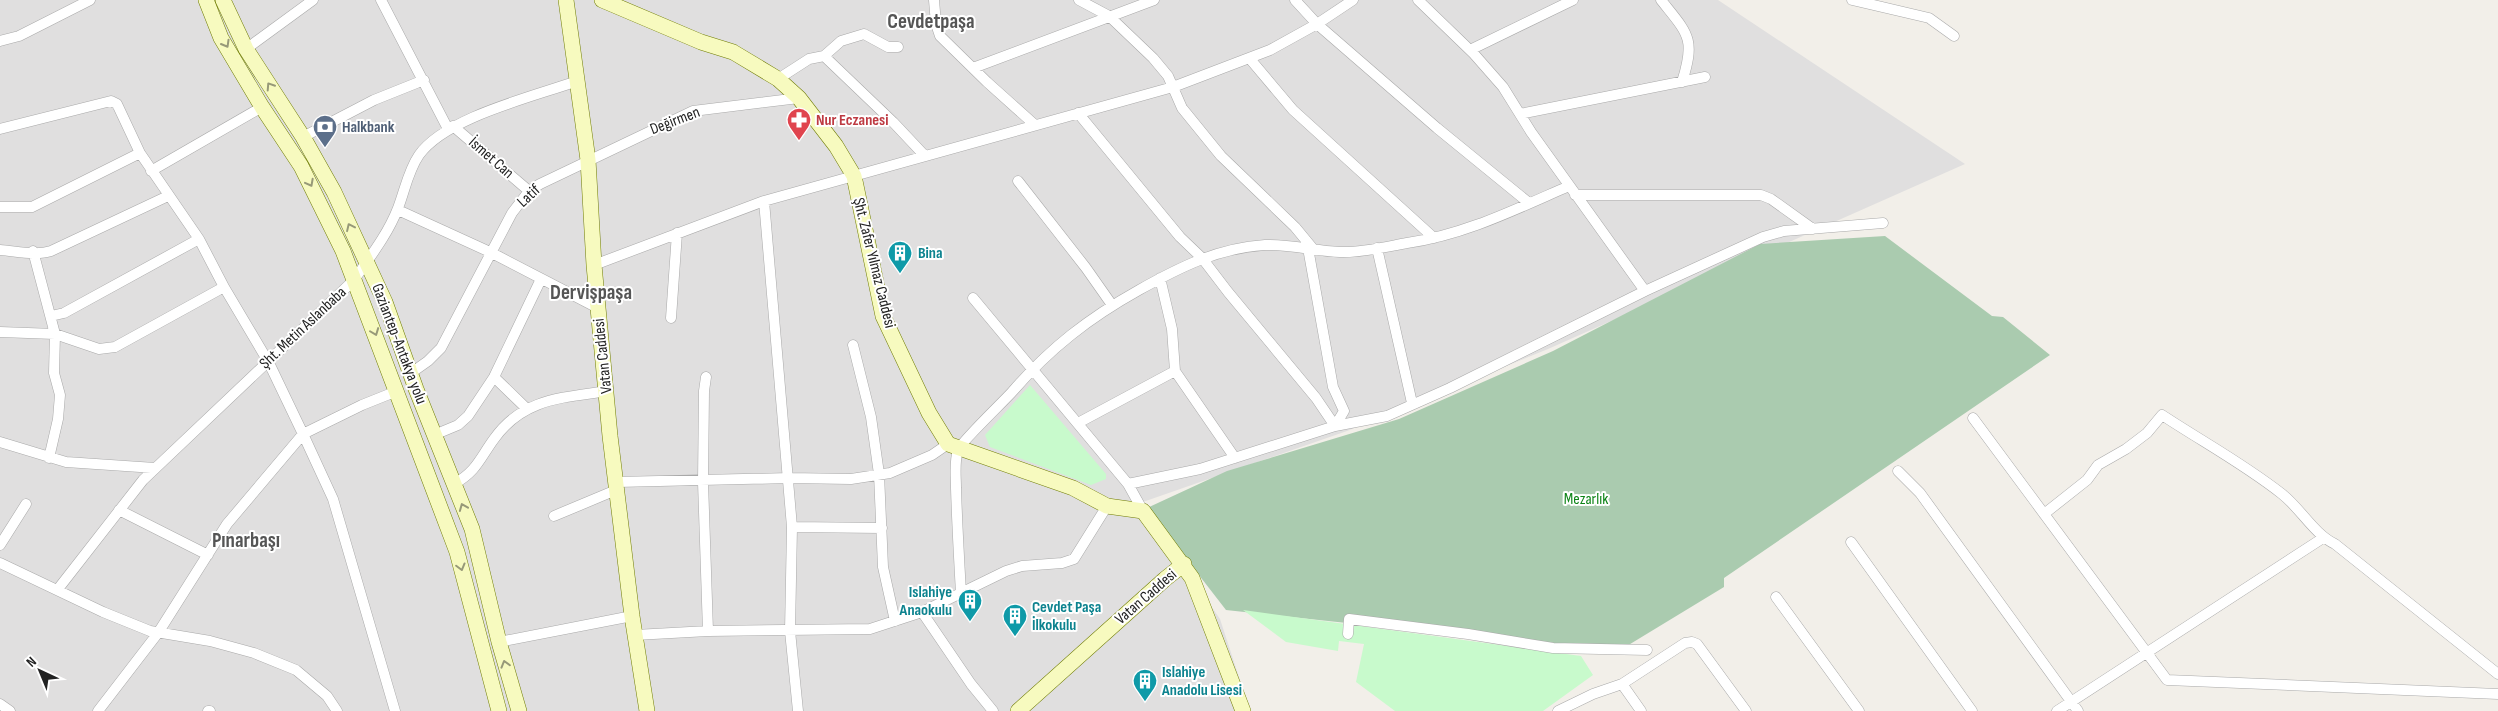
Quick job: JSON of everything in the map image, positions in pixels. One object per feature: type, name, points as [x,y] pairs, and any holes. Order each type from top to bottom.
[{"type":"street","points":[[0,41],[19,36],[90,0]]},
{"type":"street","name":"Gaziantep-Antakya yolu","points":[[206,0],[222,38],[313,189],[343,251],[457,552],[499,711]]},
{"type":"street","name":"Gaziantep-Antakya yolu","points":[[223,0],[246,49],[303,137],[334,192],[385,302],[434,435],[472,529],[499,642],[519,711]]},
{"type":"street","points":[[246,49],[313,0]]},
{"type":"street","points":[[381,0],[450,127]]},
{"type":"street","name":"Vatan Caddesi","points":[[566,0],[588,160],[594,265],[616,486],[632,616],[648,711]]},
{"type":"street","name":"Şht. Zafer Yılmaz Caddesi","points":[[602,0],[701,42],[733,52],[778,79],[799,98],[836,146],[854,176],[883,316],[932,419],[953,446]]},
{"type":"street","points":[[934,0],[936,24],[940,36],[972,68],[1035,124]]},
{"type":"street","points":[[1078,0],[1109,16],[1153,58],[1168,76],[1182,108],[1221,156],[1295,227],[1312,249],[1333,387],[1344,411],[1335,426]]},
{"type":"street","points":[[972,68],[1154,0]]},
{"type":"street","points":[[1295,0],[1317,24],[1529,203]]},
{"type":"street","points":[[594,265],[764,201],[1173,86],[1250,59],[1317,24],[1353,0]]},
{"type":"street","points":[[1418,0],[1470,50],[1503,87],[1572,191],[1645,291]]},
{"type":"street","points":[[1470,50],[1573,0]]},
{"type":"street","points":[[1661,0],[1684,30],[1689,44],[1689,59],[1682,82]]},
{"type":"street","points":[[1852,0],[1929,18],[1954,36]]},
{"type":"street","points":[[778,79],[809,59],[824,56],[841,41],[864,34],[888,47],[898,47]]},
{"type":"street","points":[[824,56],[893,122],[925,156]]},
{"type":"street","points":[[1250,59],[1293,110],[1434,238]]},
{"type":"street","points":[[1520,114],[1705,77]]},
{"type":"street","points":[[303,137],[374,100],[424,80]]},
{"type":"street","name":"Şht. Metin Aslanbaba","points":[[58,590],[119,510],[155,468],[255,372],[269,363],[354,280],[377,249],[398,210],[412,166],[428,144],[450,127],[577,82]]},
{"type":"street","name":"Değirmen","points":[[588,160],[693,111],[799,98]]},
{"type":"street","points":[[0,129],[111,101],[117,104],[140,153],[199,240],[224,288],[269,363],[333,499],[395,711]]},
{"type":"street","points":[[151,171],[262,107]]},
{"type":"street","points":[[1078,113],[1180,237],[1202,258],[1316,398],[1335,426]]},
{"type":"street","name":"İsmet Can","points":[[450,127],[530,191]]},
{"type":"street","points":[[0,207],[32,207],[140,153]]},
{"type":"street","name":"Latif","points":[[411,373],[428,361],[441,348],[512,213],[530,191],[588,160]]},
{"type":"street","points":[[1018,181],[1081,261],[1112,305]]},
{"type":"street","points":[[554,516],[616,486],[789,478],[851,480],[890,472],[911,464],[953,446],[990,416],[1032,368],[1073,331],[1112,305],[1160,278],[1202,258],[1226,250],[1265,246],[1343,252],[1376,248],[1434,238],[1485,223],[1529,203],[1572,191],[1761,195],[1771,199],[1813,229]]},
{"type":"street","points":[[0,250],[33,251],[42,254],[63,246],[168,196]]},
{"type":"street","points":[[764,201],[789,478],[792,527],[790,631],[798,711]]},
{"type":"street","points":[[398,210],[490,252],[598,308]]},
{"type":"street","points":[[1128,484],[1200,469],[1335,426],[1387,416],[1412,403],[1450,388],[1645,291],[1763,237],[1784,231],[1883,223]]},
{"type":"street","points":[[671,318],[677,233]]},
{"type":"street","points":[[51,316],[64,313],[199,240]]},
{"type":"street","points":[[1376,248],[1412,403]]},
{"type":"street","points":[[33,251],[55,334],[54,373],[60,395],[58,419],[49,458]]},
{"type":"street","points":[[1160,278],[1172,329],[1175,371],[1235,458]]},
{"type":"street","points":[[434,435],[458,425],[466,419],[494,377],[541,279]]},
{"type":"street","points":[[0,332],[55,334],[99,349],[115,347],[224,288]]},
{"type":"street","points":[[973,298],[1128,484],[1143,511],[1184,564],[1201,597],[1242,711]]},
{"type":"street","points":[[853,345],[871,417],[879,474],[884,567],[895,620]]},
{"type":"street","points":[[1078,423],[1175,371]]},
{"type":"street","points":[[706,376],[704,391],[703,482],[708,631]]},
{"type":"street","points":[[494,377],[526,408]]},
{"type":"street","points":[[98,711],[158,634],[208,555],[213,542],[303,434],[362,405],[397,391]]},
{"type":"street","points":[[454,484],[474,470],[498,434],[526,408],[541,402],[607,391]]},
{"type":"street","points":[[2044,514],[2087,480],[2098,465],[2126,449],[2147,433],[2162,415],[2228,456],[2276,490],[2294,504],[2323,538],[2335,544],[2498,674]]},
{"type":"street","points":[[1973,418],[2167,680],[2498,694]]},
{"type":"street","points":[[0,442],[66,462],[155,468]]},
{"type":"street","points":[[953,446],[1072,488],[1107,506],[1143,511]]},
{"type":"street","points":[[953,446],[956,458],[962,593]]},
{"type":"street","points":[[1898,471],[1920,493],[2078,711]]},
{"type":"street","points":[[0,545],[26,504]]},
{"type":"street","points":[[635,635],[708,631],[870,629],[922,612],[1006,571],[1022,566],[1062,563],[1074,559],[1107,506]]},
{"type":"street","points":[[119,510],[208,555]]},
{"type":"street","points":[[792,527],[882,528]]},
{"type":"street","points":[[2058,711],[2145,652],[2323,538]]},
{"type":"street","points":[[1851,542],[1972,711]]},
{"type":"street","points":[[0,564],[103,612],[158,634],[210,641],[254,653],[296,670],[327,696],[337,711]]},
{"type":"street","name":"Vatan Caddesi","points":[[1018,711],[1184,564]]},
{"type":"street","points":[[1776,597],[1859,711]]},
{"type":"street","points":[[922,612],[971,684],[994,711]]},
{"type":"street","points":[[499,642],[632,616]]},
{"type":"street","points":[[1348,634],[1349,619],[1468,634],[1553,648],[1647,650]]},
{"type":"street","points":[[1558,711],[1593,694],[1622,684],[1685,643],[1692,642],[1697,644],[1746,711]]},
{"type":"street","points":[[1622,684],[1641,711]]},
{"type":"street","points":[[0,704],[10,711]]},
{"type":"shaded area","points":[[0,0],[1718,0],[1965,164],[1548,349],[1347,431],[1140,503],[1220,619],[1250,711],[0,711]]},
{"type":"green space","name":"Mezarlık","points":[[1885,236],[1992,316],[2003,317],[2050,355],[1724,578],[1724,587],[1617,652],[1226,610],[1147,508],[1227,471],[1399,419],[1553,351],[1760,244]]},
{"type":"green space","points":[[1030,385],[1106,474],[1106,479],[1091,485],[990,447],[985,435]]},
{"type":"green space","points":[[1243,610],[1581,656],[1593,675],[1543,711],[1395,711],[1356,682],[1364,644],[1339,641],[1338,651],[1286,642]]},
{"type":"place","name":"Nur Eczanesi","points":[[799,141]]},
{"type":"place","name":"Halkbank","points":[[325,148]]},
{"type":"place","name":"Bina","points":[[900,274]]},
{"type":"place","name":"Islahiye Anaokulu","points":[[970,622]]},
{"type":"place","name":"Cevdet Paşa İlkokulu","points":[[1015,637]]},
{"type":"place","name":"Islahiye Anadolu Lisesi","points":[[1145,702]]},
{"type":"district","name":"Cevdetpaşa","points":[[931,21]]},
{"type":"district","name":"Dervişpaşa","points":[[591,292]]},
{"type":"district","name":"Pınarbaşı","points":[[246,540]]}]
